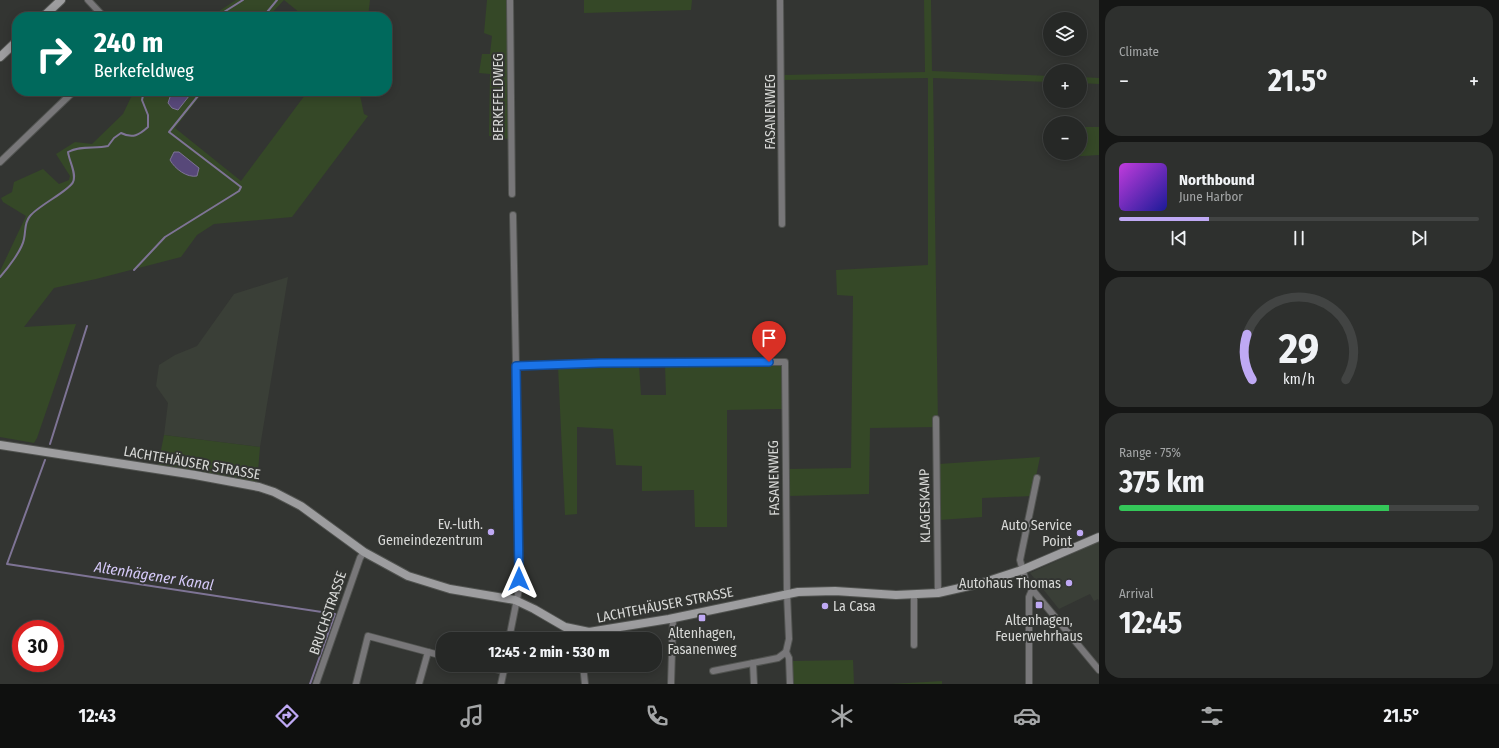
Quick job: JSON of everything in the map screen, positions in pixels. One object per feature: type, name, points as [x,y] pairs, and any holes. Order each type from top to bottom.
[{"type":"street","points":[[48,12],[61,0]]},
{"type":"street","points":[[88,0],[99,12]]},
{"type":"street","name":"BERKEFELDWEG","points":[[510,0],[512,194]]},
{"type":"street","name":"FASANENWEG","points":[[780,0],[782,224]]},
{"type":"street","points":[[0,57],[12,46]]},
{"type":"street","points":[[0,162],[69,96]]},
{"type":"street","points":[[510,632],[515,600],[519,589],[513,215]]},
{"type":"street","name":"FASANENWEG","points":[[516,366],[600,363],[785,362],[787,594],[789,639],[786,652],[789,658],[790,684]]},
{"type":"street","name":"KLAGESKAMP","points":[[936,420],[938,593]]},
{"type":"street","name":"LACHTEHÄUSER STRASSE","points":[[0,444],[195,474],[259,487],[274,492],[301,506],[364,552],[398,571],[418,580],[450,589],[515,600],[575,632]]},
{"type":"street","points":[[1038,478],[1020,560],[1022,570],[1026,582],[1032,590],[1099,670]]},
{"type":"street","name":"LACHTEHÄUSER STRASSE","points":[[594,632],[673,618],[787,594],[810,591],[896,595],[938,593],[982,583],[1022,570],[1099,537]]},
{"type":"street","name":"BRUCHSTRASSE","points":[[316,684],[360,558],[364,552]]},
{"type":"street","points":[[1030,684],[1029,597],[1032,590]]},
{"type":"street","points":[[914,594],[914,645]]},
{"type":"street","points":[[671,684],[673,618]]},
{"type":"street","points":[[356,684],[368,636],[436,654]]},
{"type":"street","points":[[419,684],[428,652]]},
{"type":"street","points":[[713,671],[778,658],[786,652]]},
{"type":"street","points":[[754,663],[754,684]]},
{"type":"street","points":[[501,684],[503,672]]},
{"type":"street","points":[[584,672],[585,684]]},
{"type":"shaded area","points":[[170,96],[189,96],[178,110],[172,108],[168,103]]},
{"type":"shaded area","points":[[174,152],[179,152],[199,168],[197,176],[189,176],[175,167],[170,160]]},
{"type":"shaded area","points":[[288,277],[260,447],[164,435],[168,403],[156,386],[159,365],[175,355],[197,346],[234,294]]},
{"type":"shaded area","name":"Autohaus Thomas","points":[[1099,542],[1099,601],[1098,599],[1094,601],[1090,594],[1059,609],[1030,573]]},
{"type":"green space","points":[[236,0],[284,0],[273,12],[218,12]]},
{"type":"green space","points":[[284,0],[370,0],[369,12],[299,12]]},
{"type":"green space","points":[[487,0],[509,0],[508,139],[489,136],[490,74],[479,73],[482,54],[490,54],[492,36],[484,33]]},
{"type":"green space","points":[[584,0],[692,0],[691,10],[584,13]]},
{"type":"green space","points":[[924,0],[931,0],[932,71],[1043,76],[1043,82],[933,78],[938,427],[870,428],[869,494],[788,496],[788,469],[851,468],[853,296],[837,295],[836,270],[928,265],[928,78],[784,80],[784,75],[925,72]]},
{"type":"green space","points":[[1087,77],[1099,78],[1099,84],[1087,83]]},
{"type":"green space","points":[[132,96],[200,96],[175,128],[241,181],[304,96],[360,96],[364,114],[368,116],[292,217],[214,224],[197,235],[181,257],[96,279],[54,288],[24,327],[76,324],[37,438],[34,443],[0,437],[0,271],[26,216],[3,202],[1,198],[12,192],[14,182],[43,169],[59,184],[69,180],[70,176],[56,154],[75,142],[92,144],[123,114]]},
{"type":"green space","points":[[1087,127],[1099,127],[1099,155],[1087,156]]},
{"type":"green space","points":[[639,365],[641,395],[666,395],[665,365],[782,365],[782,409],[727,410],[727,527],[695,527],[694,490],[642,491],[642,466],[616,465],[613,429],[577,427],[577,514],[565,515],[558,366]]},
{"type":"green space","points":[[164,435],[260,447],[257,483],[242,479],[158,465]]},
{"type":"green space","points":[[1040,457],[1032,496],[982,498],[982,517],[939,520],[939,464]]},
{"type":"green space","points":[[853,660],[854,684],[793,684],[793,661]]},
{"type":"green space","points":[[942,681],[942,684],[891,684]]},
{"type":"waterway","points":[[224,12],[243,0]]},
{"type":"waterway","name":"Altenhägener Kanal","points":[[267,12],[277,0]]},
{"type":"waterway","points":[[0,277],[11,264],[21,248],[26,224],[30,216],[40,207],[66,190],[73,182],[74,175],[68,152],[83,148],[108,146],[114,138],[121,133],[132,136],[142,132],[148,127],[148,115],[142,100],[143,96]]},
{"type":"waterway","name":"Altenhägener Kanal","points":[[134,270],[165,237],[239,191],[241,187],[169,132],[198,96]]},
{"type":"waterway","name":"Altenhägener Kanal","points":[[50,444],[87,326]]},
{"type":"waterway","name":"Altenhägener Kanal","points":[[45,460],[7,564],[335,614],[310,684]]},
{"type":"place","name":"Ev.-luth. Gemeindezentrum","points":[[491,532]]},
{"type":"place","name":"Auto Service Point","points":[[1080,533]]},
{"type":"place","name":"Autohaus Thomas","points":[[1069,583]]},
{"type":"place","name":"Altenhagen, Feuerwehrhaus","points":[[1039,605]]},
{"type":"place","name":"La Casa","points":[[825,606]]},
{"type":"place","name":"Altenhagen, Fasanenweg","points":[[702,618]]},
{"type":"route","points":[[519,579],[516,366],[600,363],[769,362]]}]
